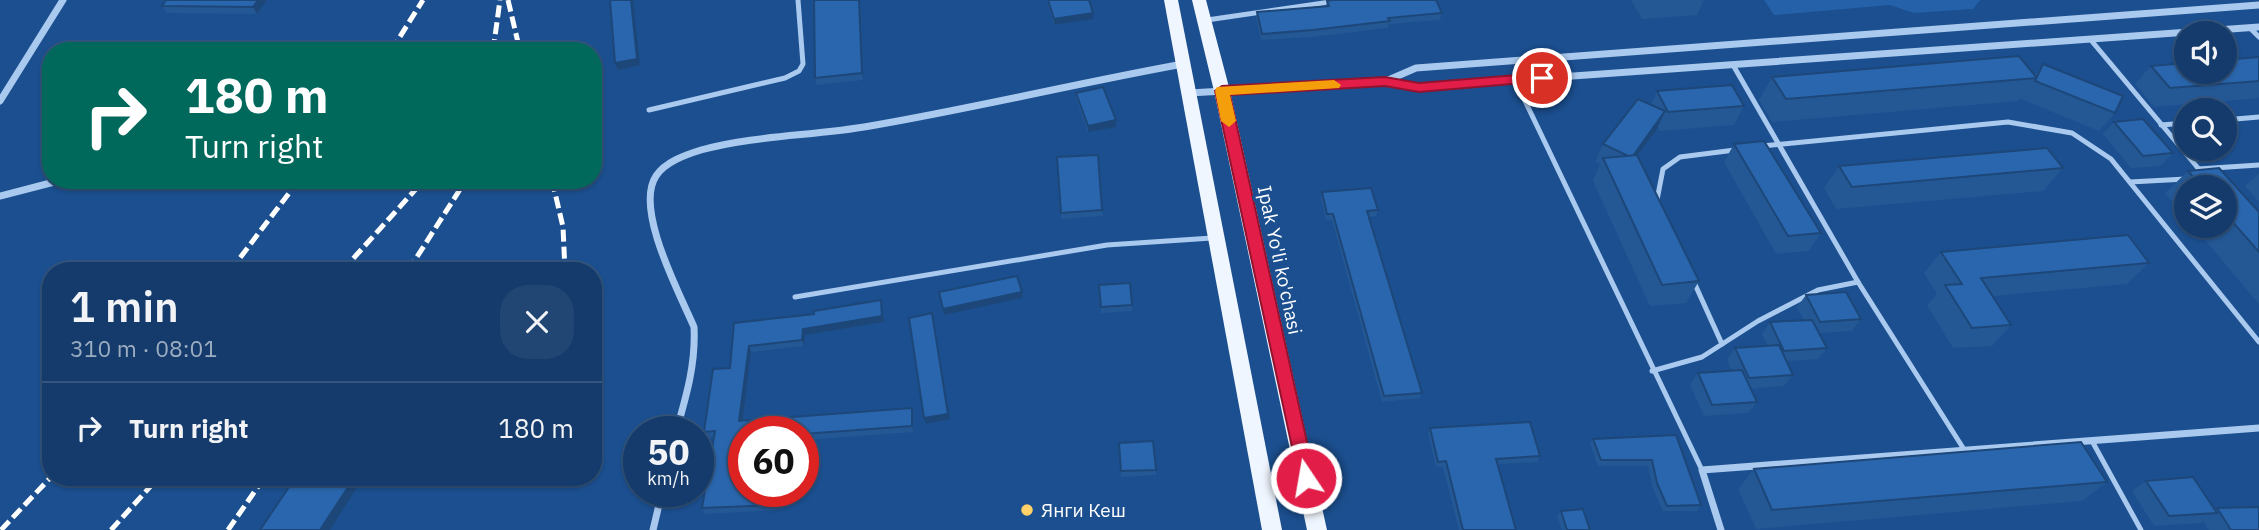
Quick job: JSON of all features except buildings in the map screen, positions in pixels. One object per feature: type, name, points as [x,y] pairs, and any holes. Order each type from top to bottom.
[{"type":"main road","points":[[1171,0],[1272,530]]},
{"type":"main road","name":"Ipak Yo'li ko'chasi","points":[[1199,0],[1222,91],[1317,530]]},
{"type":"street","points":[[0,101],[63,0]]},
{"type":"street","points":[[1385,82],[1416,68],[2259,5]]},
{"type":"street","points":[[1189,93],[1385,82],[1419,88],[2259,27]]},
{"type":"street","points":[[680,416],[692,366],[695,339],[694,327],[662,254],[652,213],[649,191],[654,178],[666,165],[681,156],[725,146],[881,127],[1088,80],[1184,64]]},
{"type":"street","points":[[0,196],[42,185]]},
{"type":"street","points":[[1721,530],[1702,470],[2259,428]]},
{"type":"street","points":[[653,530],[658,507]]},
{"type":"lane","points":[[649,110],[785,78],[799,71],[803,64],[798,0]]},
{"type":"lane","points":[[1204,20],[1344,0]]},
{"type":"lane","points":[[2250,28],[2259,37]]},
{"type":"lane","points":[[2090,39],[2206,178],[2130,182]]},
{"type":"lane","points":[[1733,65],[1858,282],[1965,451]]},
{"type":"lane","points":[[1515,79],[1589,231],[1652,371],[1702,470]]},
{"type":"lane","points":[[2237,119],[2259,117]]},
{"type":"lane","points":[[1753,148],[2008,122],[2073,133],[2111,159],[2259,342]]},
{"type":"lane","points":[[2161,125],[2174,124]]},
{"type":"lane","points":[[1663,212],[1657,200],[1662,169],[1680,157],[1741,149]]},
{"type":"lane","points":[[2198,169],[2259,164]]},
{"type":"lane","points":[[795,296],[1107,245],[1215,237]]},
{"type":"lane","points":[[1690,272],[1722,344]]},
{"type":"lane","points":[[1652,371],[1702,357],[1758,321],[1818,290],[1858,282]]},
{"type":"lane","points":[[2092,441],[2141,530]]},
{"type":"shaded area","points":[[1764,0],[1980,0],[1973,9],[1914,13],[1890,5],[1774,15]]},
{"type":"railway","points":[[397,42],[423,0]]},
{"type":"railway","points":[[494,42],[500,0]]},
{"type":"railway","points":[[508,0],[518,42]]},
{"type":"railway","points":[[237,262],[292,189]]},
{"type":"railway","points":[[350,262],[416,189]]},
{"type":"railway","points":[[414,262],[460,189]]},
{"type":"railway","points":[[554,189],[563,227],[565,262]]},
{"type":"railway","points":[[1,530],[43,486]]},
{"type":"railway","points":[[111,530],[151,486]]},
{"type":"railway","points":[[228,530],[258,486]]},
{"type":"slow traffic","points":[[1229,121],[1222,91],[1334,85]]},
{"type":"place","name":"Янги Кеш","points":[[1027,510]]},
{"type":"route","points":[[1306,478],[1222,91],[1385,82],[1419,88],[1542,78]]}]
